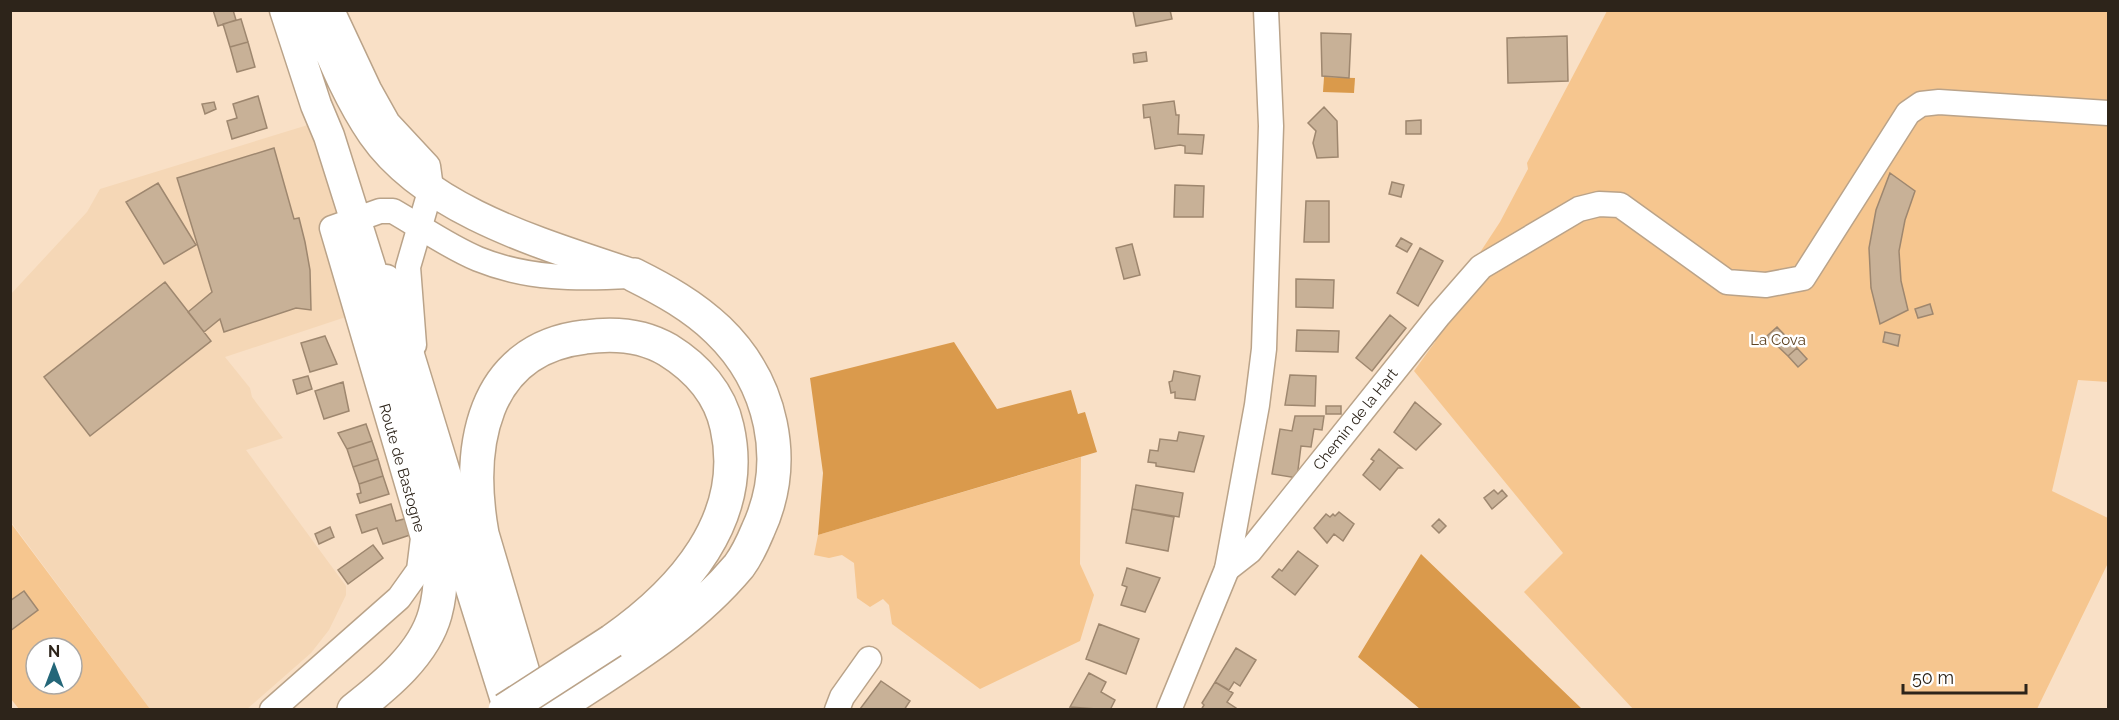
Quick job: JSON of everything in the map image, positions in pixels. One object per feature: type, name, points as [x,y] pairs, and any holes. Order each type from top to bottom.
[{"type":"highway","points":[[507,710],[616,653],[666,636],[694,613],[741,563],[763,519],[771,496],[775,448],[764,402],[740,356],[719,330],[694,309],[634,275]]},
{"type":"highway","points":[[354,710],[381,689],[419,647],[435,615],[443,575],[436,528],[381,324],[372,278]]},
{"type":"highway","points":[[534,710],[482,534],[477,505],[475,467],[478,442],[491,401],[501,385],[532,356],[551,346],[576,338],[608,334],[642,339],[667,350],[704,379],[724,416],[730,440],[731,468],[722,517],[710,542],[668,595],[640,621],[616,653],[553,710]]},
{"type":"main road","name":"Route de Bastogne","points":[[285,10],[316,105],[360,218],[417,383],[521,710]]},
{"type":"main road","name":"Route de Bastogne","points":[[303,10],[360,218],[372,278],[389,323],[507,710]]},
{"type":"main road","points":[[312,10],[345,86],[373,134],[394,158],[431,188],[512,231],[634,275]]},
{"type":"street","points":[[332,10],[369,89],[388,123],[428,166],[431,188],[408,267],[417,383]]},
{"type":"street","points":[[1168,710],[1227,569],[1250,456],[1264,350],[1271,126],[1266,10]]},
{"type":"street","name":"Chemin de la Hart","points":[[1227,569],[1250,551],[1439,315],[1481,267],[1579,209],[1599,204],[1620,205],[1727,282],[1766,285],[1803,278],[1908,113],[1921,104],[1984,104],[2109,113]]},
{"type":"street","points":[[360,218],[380,211],[393,212],[477,259],[525,274],[579,279],[634,275]]},
{"type":"street","name":"Route de Bastogne","points":[[273,710],[399,598],[419,570],[423,538],[332,228],[360,218]]},
{"type":"street","points":[[837,710],[842,696],[869,660]]},
{"type":"shaded area","points":[[1324,77],[1355,78],[1354,93],[1323,92]]},
{"type":"shaded area","points":[[311,124],[370,309],[225,357],[250,388],[252,397],[283,438],[246,450],[346,586],[346,595],[329,630],[311,653],[247,709],[150,709],[11,522],[11,294],[87,212],[100,189]]},
{"type":"shaded area","points":[[954,342],[997,409],[1071,390],[1078,414],[1085,412],[1097,452],[818,535],[823,473],[810,378]]},
{"type":"shaded area","points":[[1421,554],[1582,709],[1420,709],[1358,657]]},
{"type":"green space","name":"La Cova","points":[[1607,11],[2108,11],[2108,382],[2078,380],[2052,491],[2108,518],[2108,563],[2037,709],[1633,709],[1524,592],[1563,553],[1414,371],[1435,342],[1439,315],[1500,222],[1528,169],[1527,163]]},
{"type":"green space","points":[[1081,457],[1080,564],[1094,595],[1080,641],[980,689],[892,624],[889,605],[883,599],[870,607],[857,598],[854,563],[842,555],[829,558],[814,555],[818,535]]},
{"type":"green space","points":[[10,522],[150,709],[19,709],[11,699]]},
{"type":"building","points":[[213,10],[233,10],[236,20],[218,26]]},
{"type":"building","points":[[1170,10],[1172,19],[1136,26],[1133,11]]},
{"type":"building","points":[[241,19],[248,42],[230,47],[223,24]]},
{"type":"building","points":[[1321,33],[1351,34],[1349,78],[1322,76]]},
{"type":"building","points":[[1567,36],[1568,81],[1508,83],[1507,38]]},
{"type":"building","points":[[248,42],[255,67],[237,72],[230,47]]},
{"type":"building","points":[[1146,52],[1147,61],[1134,63],[1133,54]]},
{"type":"building","points":[[258,96],[267,128],[232,139],[227,121],[237,118],[233,104]]},
{"type":"building","points":[[1174,101],[1176,115],[1179,115],[1178,134],[1204,135],[1202,154],[1185,153],[1185,146],[1180,145],[1155,149],[1150,117],[1144,118],[1143,105]]},
{"type":"building","points":[[214,102],[216,109],[205,114],[202,104]]},
{"type":"building","points":[[1324,107],[1337,121],[1338,157],[1317,158],[1313,143],[1316,131],[1308,123]]},
{"type":"building","points":[[1421,120],[1421,134],[1406,134],[1406,121]]},
{"type":"building","points":[[274,148],[294,219],[299,218],[305,242],[310,270],[311,310],[296,308],[224,332],[220,319],[204,332],[188,312],[212,292],[177,178]]},
{"type":"building","points":[[1890,173],[1915,191],[1905,220],[1899,251],[1901,281],[1908,310],[1880,324],[1871,288],[1869,248],[1876,210]]},
{"type":"building","points":[[1392,182],[1404,185],[1401,197],[1389,194]]},
{"type":"building","points":[[158,183],[196,245],[164,264],[126,202]]},
{"type":"building","points":[[1175,185],[1204,186],[1203,217],[1174,217]]},
{"type":"building","points":[[1306,201],[1329,201],[1329,242],[1304,242]]},
{"type":"building","points":[[1401,238],[1412,244],[1407,252],[1396,246]]},
{"type":"building","points":[[1132,244],[1140,275],[1124,279],[1116,248]]},
{"type":"building","points":[[1420,248],[1443,261],[1418,306],[1397,293]]},
{"type":"building","points":[[1296,279],[1334,280],[1333,308],[1296,307]]},
{"type":"building","points":[[165,282],[211,341],[90,436],[44,377]]},
{"type":"building","points":[[1930,304],[1933,314],[1918,318],[1915,309]]},
{"type":"building","points":[[1390,315],[1406,328],[1372,371],[1356,358]]},
{"type":"building","points":[[1777,327],[1797,348],[1788,356],[1767,336]]},
{"type":"building","points":[[1297,330],[1339,331],[1338,352],[1296,351]]},
{"type":"building","points":[[1885,332],[1900,335],[1898,346],[1883,342]]},
{"type":"building","points":[[325,336],[337,364],[310,372],[301,343]]},
{"type":"building","points":[[1797,348],[1807,359],[1798,367],[1788,356]]},
{"type":"building","points":[[1174,371],[1200,376],[1195,400],[1175,398],[1175,392],[1171,393],[1169,382],[1172,381]]},
{"type":"building","points":[[1290,375],[1316,376],[1315,406],[1285,405]]},
{"type":"building","points":[[308,376],[312,389],[297,394],[293,380]]},
{"type":"building","points":[[343,382],[349,411],[324,419],[315,391]]},
{"type":"building","points":[[1415,402],[1441,424],[1416,450],[1394,432]]},
{"type":"building","points":[[1326,406],[1341,406],[1341,414],[1326,414]]},
{"type":"building","points":[[1295,416],[1324,416],[1322,430],[1314,429],[1311,447],[1301,446],[1297,478],[1272,474],[1280,429],[1292,431]]},
{"type":"building","points":[[366,424],[372,441],[347,449],[338,433]]},
{"type":"building","points":[[1179,432],[1204,436],[1194,472],[1156,466],[1156,463],[1148,462],[1150,450],[1158,451],[1160,439],[1177,441]]},
{"type":"building","points":[[372,441],[378,459],[353,467],[347,449]]},
{"type":"building","points":[[1379,449],[1402,468],[1398,468],[1380,490],[1363,475],[1374,461],[1371,459]]},
{"type":"building","points":[[378,459],[383,476],[359,484],[353,467]]},
{"type":"building","points":[[383,476],[389,494],[360,503],[357,494],[361,493],[359,484]]},
{"type":"building","points":[[1136,485],[1183,493],[1179,517],[1132,509]]},
{"type":"building","points":[[1494,490],[1498,494],[1502,490],[1507,496],[1492,509],[1484,498]]},
{"type":"building","points":[[391,504],[396,521],[408,518],[413,534],[383,544],[377,528],[362,533],[356,515]]},
{"type":"building","points":[[1132,509],[1174,517],[1168,551],[1126,543]]},
{"type":"building","points":[[1339,512],[1354,524],[1343,541],[1334,534],[1327,543],[1314,528],[1326,514],[1330,517]]},
{"type":"building","points":[[1439,519],[1446,526],[1439,533],[1432,526]]},
{"type":"building","points":[[330,527],[334,537],[319,544],[315,534]]},
{"type":"building","points":[[373,545],[383,558],[348,584],[338,570]]},
{"type":"building","points":[[1298,551],[1318,566],[1295,595],[1272,577],[1279,569],[1282,571]]},
{"type":"building","points":[[1127,568],[1160,578],[1145,612],[1121,605],[1127,587],[1122,585]]},
{"type":"building","points":[[24,591],[38,610],[10,631],[10,601]]},
{"type":"building","points":[[1099,624],[1139,639],[1126,674],[1086,659]]},
{"type":"building","points":[[1236,648],[1256,660],[1240,686],[1234,682],[1229,690],[1215,682]]},
{"type":"building","points":[[1089,673],[1106,682],[1101,692],[1115,700],[1110,710],[1070,707]]},
{"type":"building","points":[[881,681],[910,701],[904,710],[860,709]]},
{"type":"building","points":[[1215,682],[1233,693],[1227,702],[1239,710],[1201,710],[1204,705],[1202,703]]}]
